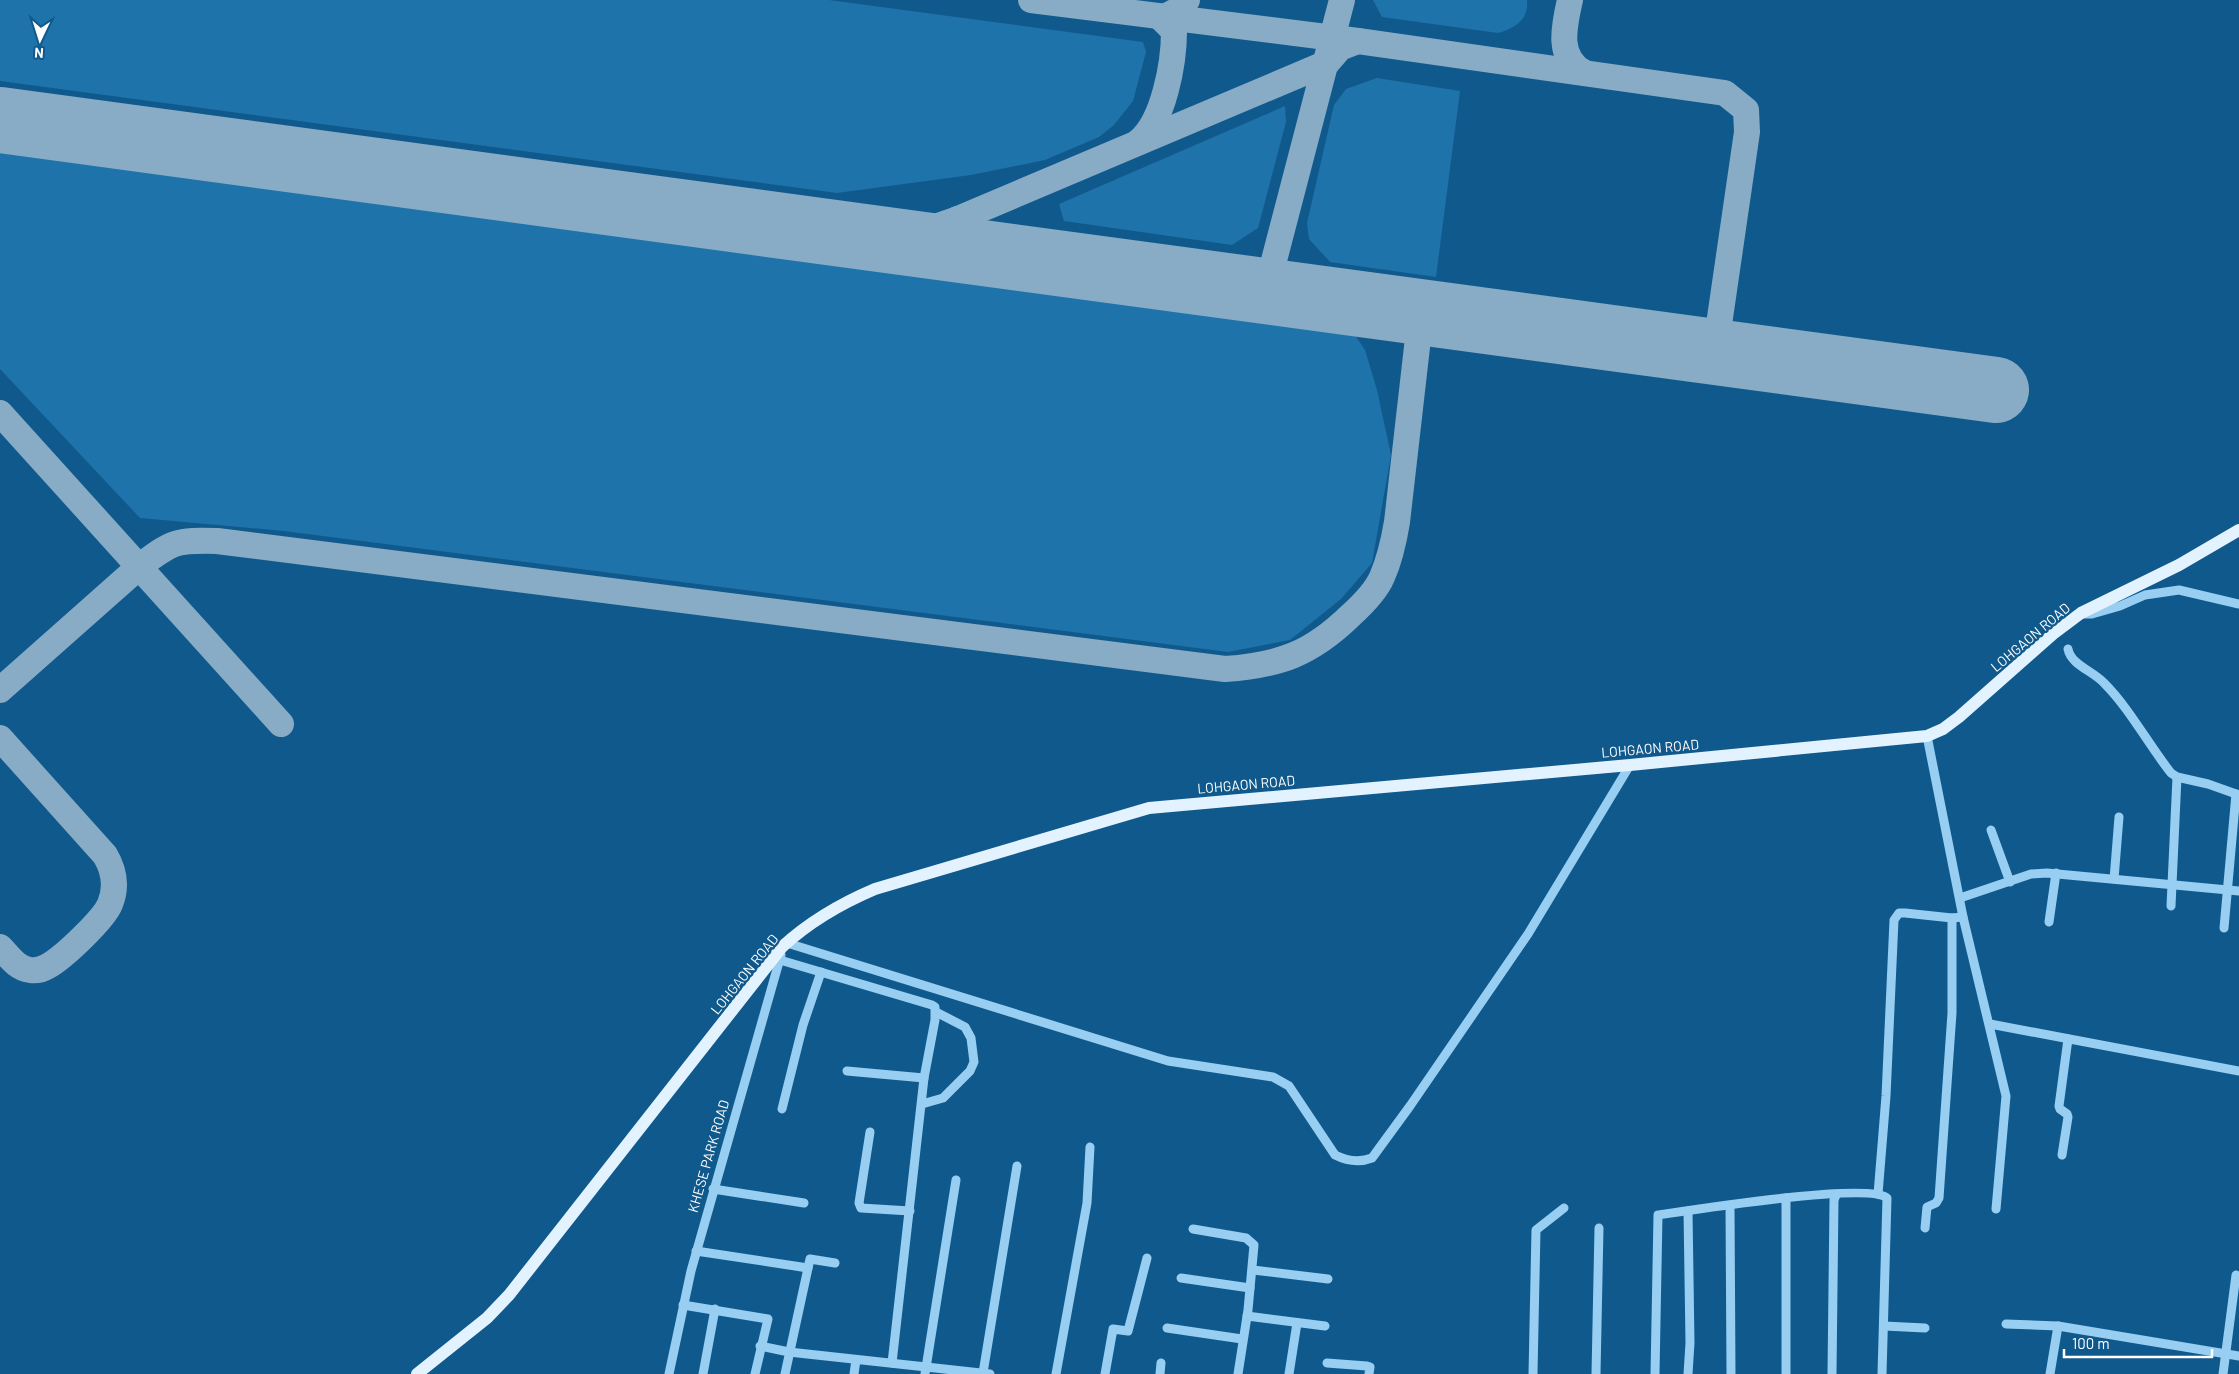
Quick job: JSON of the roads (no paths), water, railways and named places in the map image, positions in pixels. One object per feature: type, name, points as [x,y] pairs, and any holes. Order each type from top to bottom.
[{"type":"main road","name":"LOHGAON ROAD","points":[[417,1374],[487,1318],[509,1295],[783,950],[821,917],[852,898],[875,889],[1149,808],[1630,765],[1926,736],[1943,729],[1959,717],[2053,634],[2081,614],[2179,565],[2239,530]]},
{"type":"street","points":[[2081,614],[2092,614],[2145,596],[2179,590],[2239,604]]},
{"type":"street","points":[[2068,649],[2070,656],[2076,662],[2100,678],[2112,691],[2165,766],[2177,777],[2208,784],[2238,794],[2224,928]]},
{"type":"street","points":[[1926,736],[1963,917],[2006,1096],[1996,1209]]},
{"type":"street","points":[[783,950],[1168,1060],[1273,1077],[1289,1086],[1335,1155],[1344,1159],[1364,1161],[1372,1158],[1410,1106],[1528,934],[1630,765]]},
{"type":"street","points":[[2170,906],[2177,777]]},
{"type":"street","points":[[2114,879],[2120,817]]},
{"type":"street","points":[[1991,830],[2010,882]]},
{"type":"street","points":[[1960,898],[2031,874],[2056,873],[2239,891]]},
{"type":"street","points":[[2049,922],[2056,873]]},
{"type":"street","points":[[1878,1194],[1886,1096],[1894,920],[1899,914],[1905,913],[1952,918],[1963,917]]},
{"type":"street","points":[[1925,1228],[1927,1206],[1936,1203],[1938,1198],[1952,1013],[1952,918]]},
{"type":"street","points":[[783,950],[821,972],[932,1005],[936,1012],[965,1027],[971,1038],[974,1062],[970,1071],[943,1098],[922,1104]]},
{"type":"street","name":"KHESE PARK ROAD","points":[[669,1374],[696,1251],[783,950]]},
{"type":"street","points":[[782,1109],[803,1024],[821,972]]},
{"type":"street","points":[[897,1374],[896,1363],[924,1078],[936,1012]]},
{"type":"street","points":[[1990,1024],[2239,1071]]},
{"type":"street","points":[[2062,1155],[2068,1117],[2059,1106],[2068,1039]]},
{"type":"street","points":[[847,1071],[924,1078]]},
{"type":"street","points":[[870,1132],[859,1203],[861,1208],[910,1211]]},
{"type":"street","points":[[1056,1374],[1087,1203],[1090,1147]]},
{"type":"street","points":[[760,1346],[789,1352],[896,1363],[926,1370],[986,1373],[1017,1166]]},
{"type":"street","points":[[926,1370],[956,1180]]},
{"type":"street","points":[[713,1188],[804,1203]]},
{"type":"street","points":[[1654,1374],[1658,1215],[1786,1198],[1878,1194],[1887,1198],[1888,1204],[1882,1374]]},
{"type":"street","points":[[1832,1374],[1834,1200],[1836,1195]]},
{"type":"street","points":[[1786,1198],[1786,1374]]},
{"type":"street","points":[[1730,1206],[1731,1374]]},
{"type":"street","points":[[1533,1374],[1536,1230],[1564,1208]]},
{"type":"street","points":[[1688,1211],[1690,1343],[1688,1374]]},
{"type":"street","points":[[1596,1374],[1599,1228]]},
{"type":"street","points":[[1193,1229],[1251,1241],[1254,1253],[1238,1374]]},
{"type":"street","points":[[696,1251],[808,1268]]},
{"type":"street","points":[[1105,1374],[1113,1328],[1128,1331],[1147,1258]]},
{"type":"street","points":[[785,1374],[810,1259],[836,1263]]},
{"type":"street","points":[[1252,1270],[1328,1279]]},
{"type":"street","points":[[2223,1374],[2236,1275]]},
{"type":"street","points":[[1181,1278],[1250,1288]]},
{"type":"street","points":[[683,1305],[768,1319],[760,1346],[755,1374]]},
{"type":"street","points":[[703,1374],[715,1309]]},
{"type":"street","points":[[1247,1316],[1325,1326]]},
{"type":"street","points":[[1289,1374],[1297,1323]]},
{"type":"street","points":[[2006,1324],[2058,1326],[2239,1356]]},
{"type":"street","points":[[1884,1326],[1925,1328]]},
{"type":"street","points":[[2050,1374],[2058,1326]]},
{"type":"street","points":[[1167,1328],[1242,1339]]},
{"type":"street","points":[[854,1374],[856,1360]]},
{"type":"street","points":[[1160,1374],[1161,1363]]},
{"type":"street","points":[[1327,1363],[1367,1366],[1370,1367],[1369,1374]]}]
